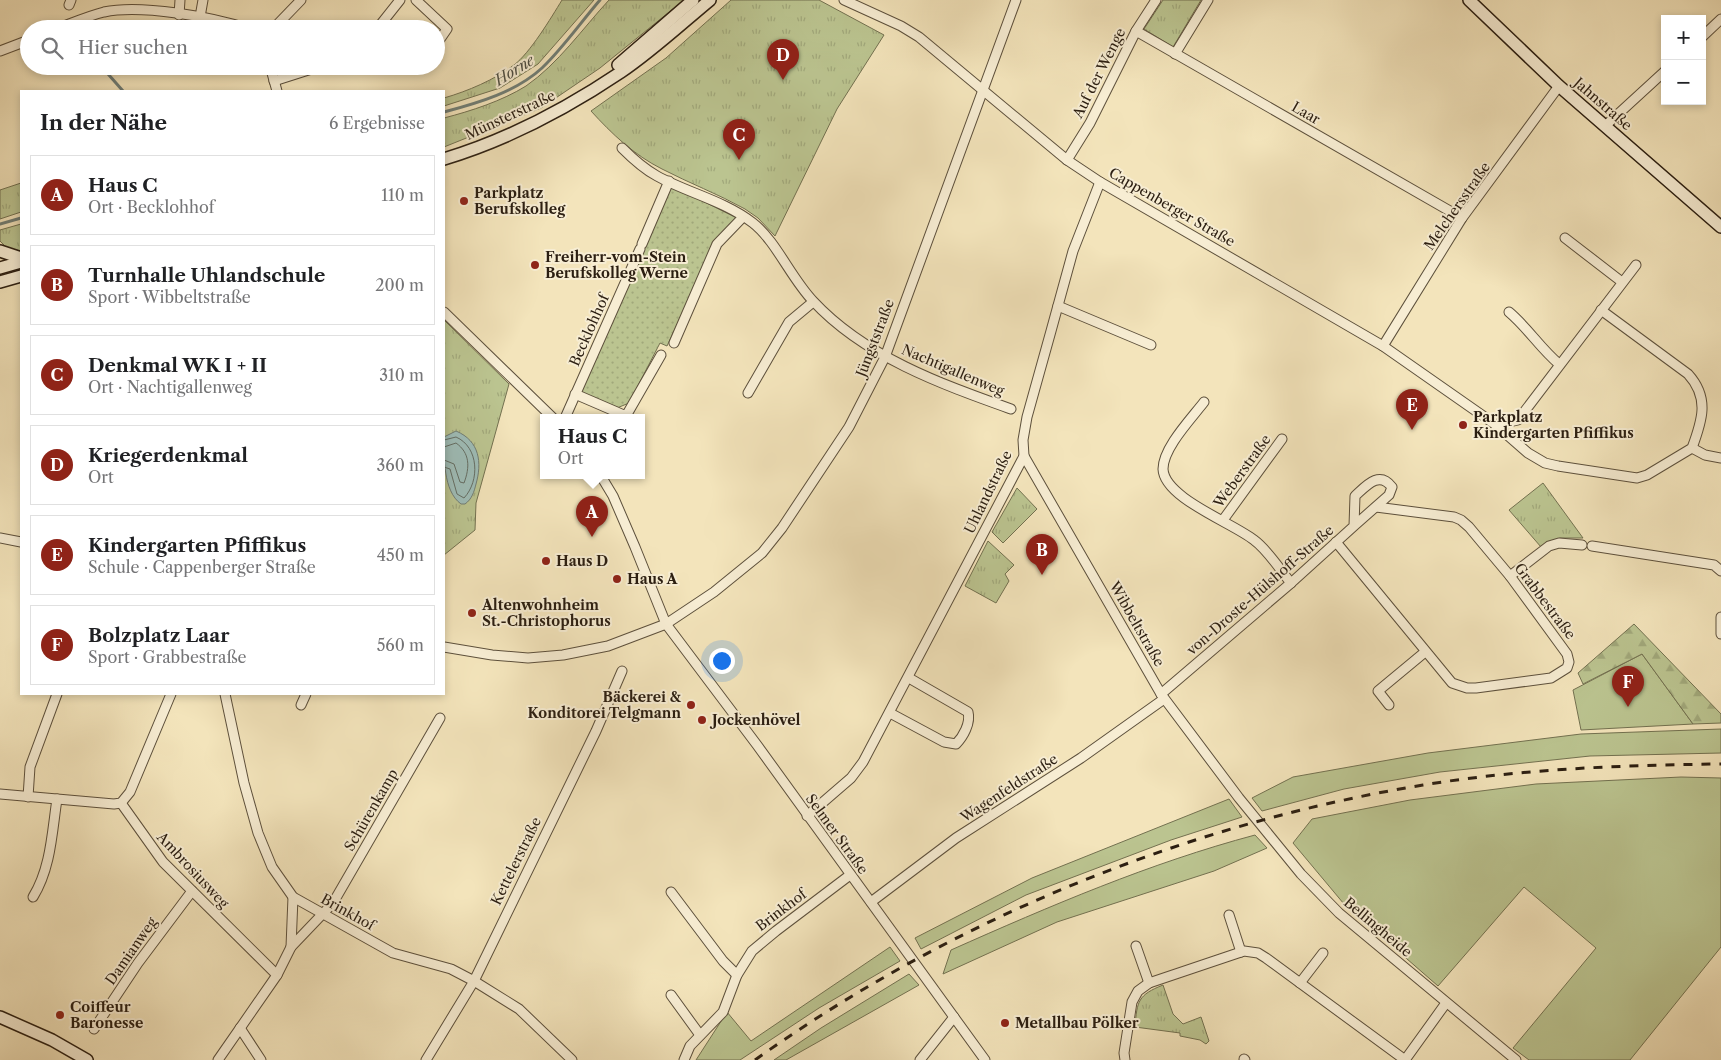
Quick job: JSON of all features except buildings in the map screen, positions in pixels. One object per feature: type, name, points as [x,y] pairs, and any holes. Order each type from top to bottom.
[{"type":"main road","name":"Münsterstraße","points":[[587,93],[692,0]]},
{"type":"main road","name":"Münsterstraße","points":[[445,158],[480,148],[522,129],[587,93],[622,71],[710,0]]},
{"type":"main road","name":"Jahnstraße","points":[[1469,0],[1559,86],[1721,227]]},
{"type":"main road","points":[[0,252],[20,258]]},
{"type":"main road","points":[[0,268],[20,262]]},
{"type":"main road","points":[[0,282],[20,276]]},
{"type":"main road","points":[[0,1016],[52,1040],[87,1060]]},
{"type":"street","points":[[179,15],[180,0]]},
{"type":"street","points":[[200,17],[203,0]]},
{"type":"street","points":[[282,20],[301,0]]},
{"type":"street","points":[[384,20],[400,0]]},
{"type":"street","points":[[416,0],[437,20]]},
{"type":"street","name":"Cappenberger Straße","points":[[844,0],[901,26],[919,37],[1067,160],[1100,182],[1383,346],[1496,425],[1528,453],[1545,463],[1632,477],[1647,475],[1692,448]]},
{"type":"street","name":"Jüngststraße","points":[[445,647],[492,656],[545,657],[608,646],[666,624],[714,592],[762,553],[788,520],[849,427],[885,357],[1016,0]]},
{"type":"street","name":"Auf der Wenge","points":[[1067,160],[1090,123],[1136,31],[1156,0]]},
{"type":"street","points":[[1175,54],[1208,0]]},
{"type":"street","points":[[82,20],[105,12],[146,11],[212,20]]},
{"type":"street","points":[[1706,33],[1721,19]]},
{"type":"street","name":"Laar","points":[[1136,31],[1462,218]]},
{"type":"street","points":[[1,49],[20,43]]},
{"type":"street","points":[[272,75],[277,90]]},
{"type":"street","points":[[274,81],[293,75]]},
{"type":"street","points":[[1606,126],[1661,75]]},
{"type":"street","name":"Melchersstraße","points":[[1383,346],[1462,218],[1559,86]]},
{"type":"street","name":"Nachtigallenweg","points":[[622,148],[657,176],[743,217],[766,235],[790,273],[813,302],[836,323],[885,357],[962,392],[1011,409]]},
{"type":"street","name":"Becklohhof","points":[[567,414],[669,181]]},
{"type":"street","name":"Uhlandstraße","points":[[807,816],[851,778],[863,762],[909,678],[1024,456],[1023,440],[1027,417],[1073,250],[1100,182]]},
{"type":"street","points":[[674,343],[717,244],[743,217]]},
{"type":"street","points":[[1565,238],[1622,282]]},
{"type":"street","points":[[1496,425],[1518,420],[1636,265]]},
{"type":"street","points":[[748,393],[789,322],[813,302]]},
{"type":"street","points":[[1058,306],[1151,345]]},
{"type":"street","points":[[1601,310],[1688,374],[1696,383],[1700,395],[1702,419],[1692,448],[1705,455],[1721,458]]},
{"type":"street","points":[[1509,312],[1524,324],[1543,351],[1559,364]]},
{"type":"street","points":[[445,313],[549,414]]},
{"type":"street","points":[[627,414],[661,355]]},
{"type":"street","points":[[576,394],[621,414]]},
{"type":"street","name":"Weberstraße","points":[[1204,402],[1169,448],[1163,469],[1168,482],[1175,491],[1190,502],[1256,540],[1291,583]]},
{"type":"street","name":"Weberstraße","points":[[1223,520],[1282,438]]},
{"type":"street","name":"Wibbeltstraße","points":[[1024,456],[1163,696],[1239,798]]},
{"type":"street","points":[[603,479],[613,496],[636,547],[666,624]]},
{"type":"street","name":"von-Droste-Hülshoff-Straße","points":[[1163,696],[1376,507],[1392,491],[1392,487],[1384,479],[1373,480],[1355,496],[1354,526]]},
{"type":"street","name":"Grabbestraße","points":[[1336,542],[1452,683],[1467,688],[1551,678],[1567,668],[1569,662],[1567,654],[1510,576],[1461,520],[1454,517],[1376,507]]},
{"type":"street","points":[[3,539],[20,542]]},
{"type":"street","points":[[1510,576],[1549,546],[1560,543],[1582,545]]},
{"type":"street","points":[[1592,546],[1714,565],[1721,571]]},
{"type":"street","points":[[1721,617],[1721,634]]},
{"type":"street","name":"Selmer Straße","points":[[666,624],[986,1060]]},
{"type":"street","points":[[1389,705],[1378,691],[1425,652]]},
{"type":"street","name":"Kettelerstraße","points":[[426,1060],[474,981],[596,731],[622,671]]},
{"type":"street","points":[[890,713],[944,742],[956,744],[960,739],[968,723],[968,712],[909,678]]},
{"type":"street","points":[[28,797],[30,767],[58,695]]},
{"type":"street","points":[[0,794],[114,804],[121,802],[130,792],[171,695]]},
{"type":"street","name":"Brinkhof","points":[[225,695],[244,783],[258,833],[272,867],[292,897],[393,953],[451,969],[474,981],[519,1009],[572,1060]]},
{"type":"street","points":[[301,706],[306,695]]},
{"type":"street","name":"Wagenfeldstraße","points":[[871,902],[956,838],[1081,758],[1163,696]]},
{"type":"street","name":"Schürenkamp","points":[[324,915],[334,903],[440,718]]},
{"type":"street","name":"Bellingheide","points":[[1239,798],[1301,874],[1339,914],[1516,1060]]},
{"type":"street","points":[[32,897],[42,882],[49,856],[57,799]]},
{"type":"street","name":"Ambrosiusweg","points":[[121,802],[156,855],[277,975]]},
{"type":"street","name":"Brinkhof","points":[[684,1060],[690,1046],[723,1012],[737,975],[759,944],[850,875]]},
{"type":"street","name":"Damianweg","points":[[94,1029],[138,963],[192,891]]},
{"type":"street","points":[[671,892],[723,961],[737,975]]},
{"type":"street","points":[[291,947],[292,897]]},
{"type":"street","points":[[218,1060],[277,975],[291,947],[324,915]]},
{"type":"street","points":[[1229,915],[1241,952]]},
{"type":"street","points":[[1136,946],[1150,983]]},
{"type":"street","points":[[1125,1060],[1124,1053],[1132,1002],[1138,991],[1150,983],[1241,952],[1258,953],[1405,1060],[1446,1003]]},
{"type":"street","points":[[1300,983],[1323,953]]},
{"type":"street","points":[[671,995],[700,1035]]},
{"type":"street","points":[[920,1060],[954,1017]]},
{"type":"street","points":[[240,1028],[261,1060]]},
{"type":"green space","points":[[562,0],[594,0],[538,64],[500,88],[445,106],[445,98],[489,80],[514,65],[540,35]]},
{"type":"green space","points":[[609,0],[684,0],[600,68],[541,108],[445,147],[445,118],[486,105],[526,86],[559,57]]},
{"type":"green space","points":[[731,0],[819,0],[884,35],[837,109],[775,236],[758,218],[745,209],[662,169],[633,151],[615,136],[591,111],[666,58]]},
{"type":"green space","points":[[1163,0],[1201,0],[1173,47],[1144,29]]},
{"type":"green space","points":[[669,181],[684,192],[737,218],[715,243],[667,346],[660,343],[629,403],[617,408],[575,394]]},
{"type":"green space","points":[[20,183],[20,212],[0,219],[0,190]]},
{"type":"green space","points":[[20,224],[20,251],[7,248],[0,241],[0,230]]},
{"type":"green space","points":[[445,321],[509,384],[476,503],[475,530],[445,554]]},
{"type":"green space","points":[[1543,483],[1583,538],[1560,538],[1541,547],[1509,510]]},
{"type":"green space","points":[[1017,488],[1037,509],[1003,543],[992,532]]},
{"type":"green space","points":[[988,541],[1014,565],[1005,574],[1009,581],[996,603],[965,586]]},
{"type":"green space","points":[[1634,624],[1721,714],[1721,723],[1693,724],[1642,654],[1583,684],[1578,673]]},
{"type":"green space","points":[[1642,654],[1693,724],[1581,730],[1573,690]]},
{"type":"green space","points":[[1721,729],[1721,753],[1590,756],[1440,772],[1344,789],[1262,811],[1252,798],[1293,777],[1428,753],[1581,734]]},
{"type":"green space","points":[[1681,777],[1721,778],[1721,947],[1630,1060],[1529,1060],[1513,1048],[1596,948],[1524,887],[1438,986],[1344,904],[1293,843],[1312,819],[1410,800],[1536,784]]},
{"type":"green space","points":[[1229,799],[1242,817],[1171,840],[1026,895],[921,949],[915,938],[1032,878]]},
{"type":"green space","points":[[1255,835],[1267,848],[1214,871],[1057,922],[943,974],[951,950],[1101,886],[1216,846]]},
{"type":"green space","points":[[890,947],[900,961],[819,1008],[740,1060],[696,1060],[727,1012],[751,1041]]},
{"type":"green space","points":[[909,974],[919,985],[786,1060],[774,1060],[821,1028]]},
{"type":"green space","points":[[1163,985],[1173,1014],[1183,1024],[1201,1017],[1209,1041],[1206,1044],[1200,1040],[1180,1036],[1180,1033],[1135,1027],[1140,1000],[1148,992]]},
{"type":"water","points":[[456,431],[464,435],[477,453],[479,461],[478,476],[471,498],[465,504],[461,504],[455,498],[448,482],[445,464],[445,436]]},
{"type":"waterway","name":"Horne","points":[[445,112],[496,96],[532,76],[557,52],[600,0]]},
{"type":"waterway","points":[[109,75],[122,90]]},
{"type":"waterway","name":"Horne","points":[[0,224],[20,218]]},
{"type":"railway","points":[[755,1060],[830,1010],[909,963],[990,922],[1073,885],[1159,852],[1246,825],[1334,802],[1423,785],[1497,775],[1646,765],[1721,764]]},
{"type":"place","name":"Kriegerdenkmal","points":[[783,80]]},
{"type":"place","name":"Denkmal WK I + II","points":[[739,160]]},
{"type":"place","name":"Parkplatz Berufskolleg","points":[[464,201]]},
{"type":"place","name":"Freiherr-vom-Stein Berufskolleg Werne","points":[[535,265]]},
{"type":"place","name":"Parkplatz Kindergarten Pfiffikus","points":[[1463,425]]},
{"type":"place","name":"Kindergarten Pfiffikus","points":[[1412,430]]},
{"type":"place","name":"Haus C","points":[[592,537]]},
{"type":"place","name":"Haus D","points":[[546,561]]},
{"type":"place","name":"Turnhalle Uhlandschule","points":[[1042,575]]},
{"type":"place","name":"Haus A","points":[[617,579]]},
{"type":"place","name":"Altenwohnheim St.-Christophorus","points":[[472,613]]},
{"type":"place","name":"Bäckerei & Konditorei Telgmann","points":[[691,705]]},
{"type":"place","name":"Bolzplatz Laar","points":[[1628,707]]},
{"type":"place","name":"Jockenhövel","points":[[702,720]]},
{"type":"place","name":"Coiffeur Baronesse","points":[[60,1015]]},
{"type":"place","name":"Metallbau Pölker","points":[[1005,1023]]}]
